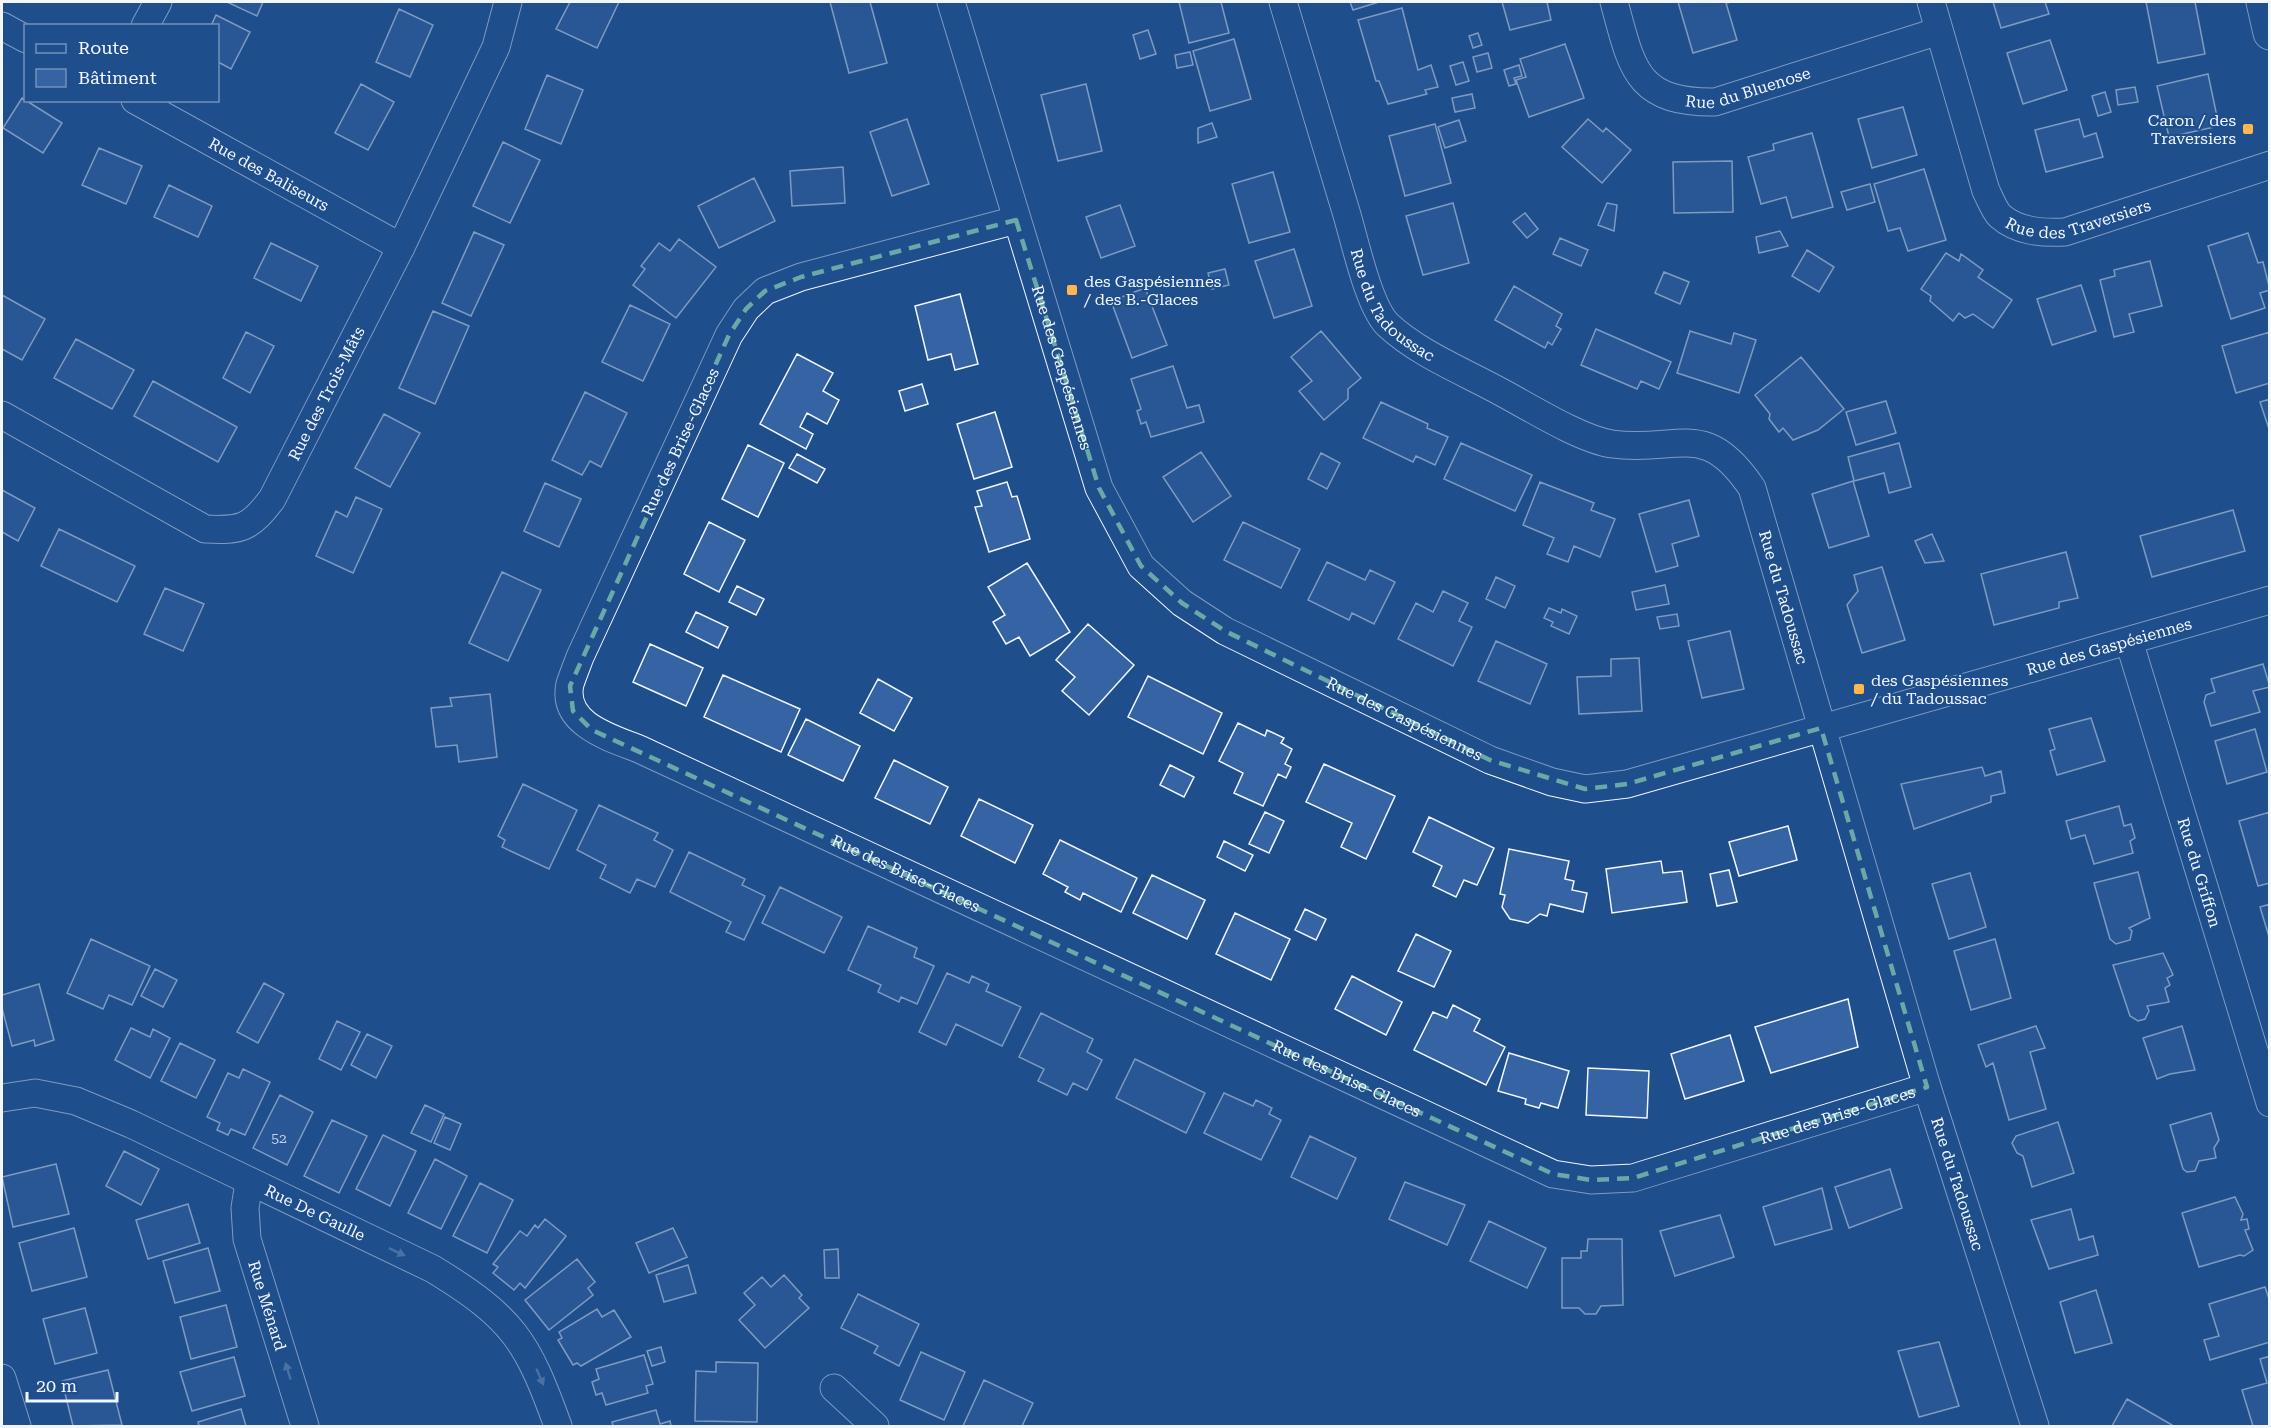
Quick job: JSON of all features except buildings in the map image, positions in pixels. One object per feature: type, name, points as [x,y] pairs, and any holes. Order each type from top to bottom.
[{"type":"street","points":[[146,24],[158,2]]},
{"type":"street","name":"Rue des Trois-Mâts","points":[[2,415],[204,529],[230,531],[255,522],[272,499],[401,247],[496,47],[508,2]]},
{"type":"street","name":"Rue des Gaspésiennes","points":[[951,2],[1099,488],[1141,566],[1182,603],[1225,631],[1490,760],[1552,782],[1585,789],[1627,784],[2270,600]]},
{"type":"street","name":"Rue du Tadoussac","points":[[1283,2],[1363,271],[1386,323],[1406,339],[1539,412],[1592,438],[1611,444],[1693,441],[1718,450],[1737,466],[1752,488],[1927,1087],[2035,1426]]},
{"type":"street","name":"Rue du Bluenose","points":[[1614,2],[1634,69],[1653,89],[1675,100],[1692,102],[1715,102],[1939,31]]},
{"type":"street","name":"Rue des Traversiers","points":[[1931,2],[1986,191],[2000,216],[2018,226],[2040,233],[2065,232],[2270,165]]},
{"type":"street","points":[[2263,2],[2270,33]]},
{"type":"street","points":[[2,26],[24,38]]},
{"type":"street","name":"Rue des Baliseurs","points":[[139,102],[401,247]]},
{"type":"street","name":"Rue des Brise-Glaces","points":[[1016,220],[801,277],[765,291],[746,309],[729,335],[580,657],[570,686],[573,711],[592,730],[639,749],[1553,1174],[1591,1180],[1633,1178],[1927,1087]]},
{"type":"street","name":"Rue du Griffon","points":[[2129,641],[2270,1103]]},
{"type":"street","name":"Rue De Gaulle","points":[[2,1098],[35,1093],[76,1101],[131,1124],[249,1183],[433,1269],[477,1296],[511,1328],[529,1352],[558,1426]]},
{"type":"street","name":"Rue Ménard","points":[[249,1183],[245,1208],[247,1239],[305,1426]]},
{"type":"street","points":[[2,1378],[17,1426]]},
{"type":"street","points":[[834,1388],[875,1426]]},
{"type":"highlighted area","points":[[1016,220],[1099,488],[1141,566],[1182,603],[1225,631],[1490,760],[1585,789],[1627,784],[1821,728],[1927,1087],[1633,1178],[1591,1180],[1553,1174],[592,730],[573,711],[570,686],[729,335],[746,309],[765,291],[801,277]]},
{"type":"place","name":"Caron / des Traversiers","points":[[2248,129]]},
{"type":"place","name":"des Gaspésiennes / des B.-Glaces","points":[[1072,290]]},
{"type":"place","name":"des Gaspésiennes / du Tadoussac","points":[[1859,689]]}]
